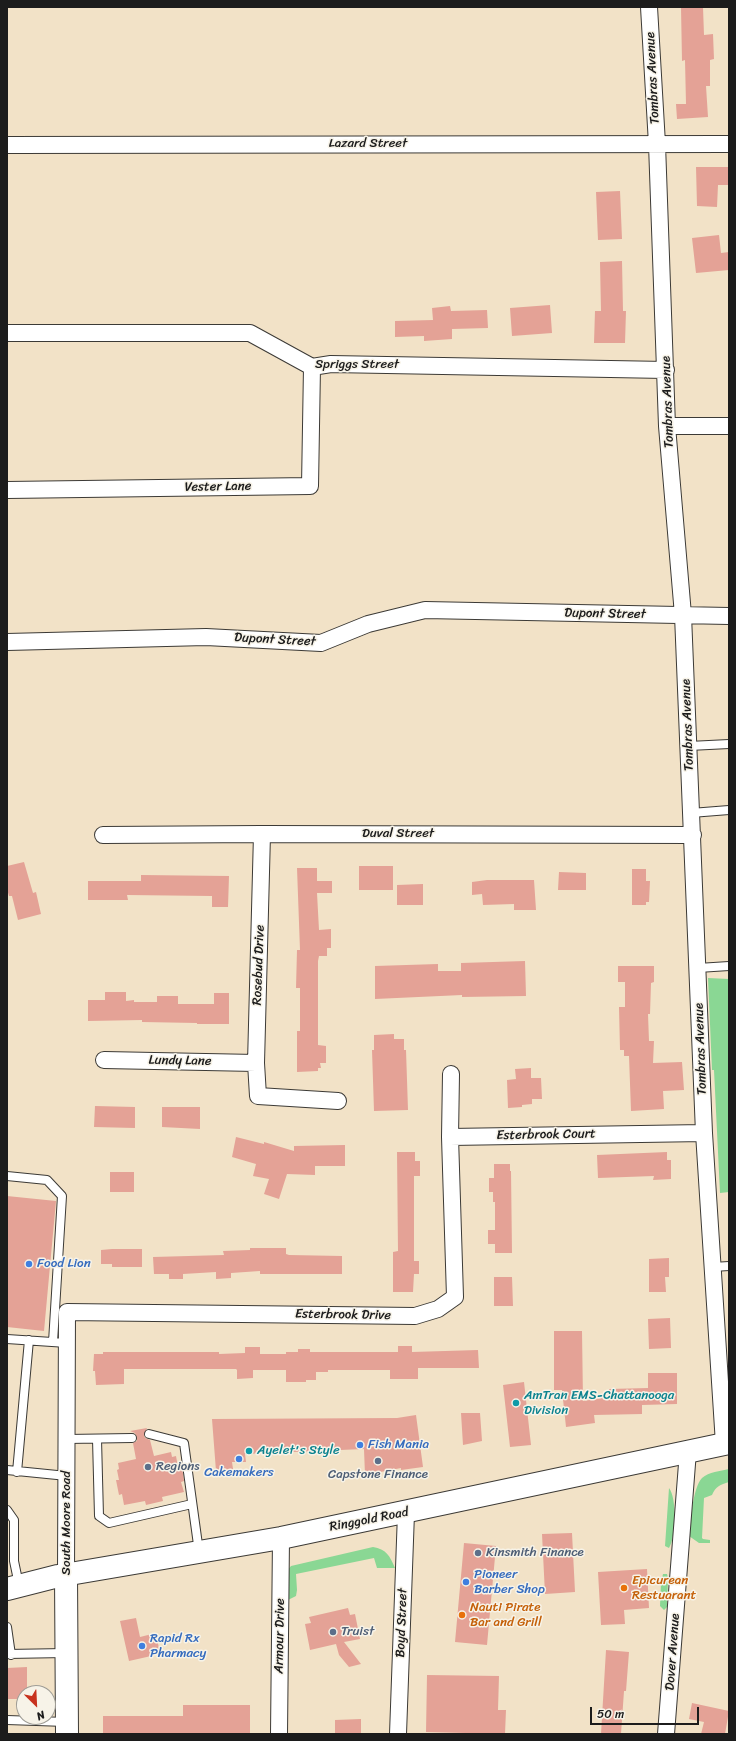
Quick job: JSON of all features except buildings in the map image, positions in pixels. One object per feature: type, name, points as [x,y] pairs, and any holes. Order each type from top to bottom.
[{"type":"main road","name":"Ringgold Road","points":[[13,1587],[66,1575],[281,1538],[406,1513],[727,1443]]},
{"type":"main road","name":"South Moore Road","points":[[66,1575],[67,1728]]},
{"type":"street","name":"Tombras Avenue","points":[[649,7],[657,144],[667,426],[683,615],[704,1132],[727,1443]]},
{"type":"street","name":"Lazard Street","points":[[7,145],[729,144]]},
{"type":"street","name":"Spriggs Street","points":[[7,333],[250,333],[312,367],[331,364],[666,370]]},
{"type":"street","name":"Vester Lane","points":[[7,490],[310,486],[312,367]]},
{"type":"street","points":[[667,426],[729,426]]},
{"type":"street","name":"Dupont Street","points":[[7,642],[206,637],[321,643],[368,624],[425,610],[729,616]]},
{"type":"street","name":"Duval Street","points":[[103,836],[262,834],[693,835]]},
{"type":"street","name":"Rosebud Drive","points":[[262,834],[256,1063],[258,1096],[338,1101]]},
{"type":"street","name":"Lundy Lane","points":[[104,1060],[256,1063]]},
{"type":"street","points":[[450,1137],[451,1074]]},
{"type":"street","name":"Esterbrook Court","points":[[450,1137],[704,1132]]},
{"type":"street","name":"Esterbrook Drive","points":[[67,1312],[415,1316],[438,1309],[455,1297],[450,1137]]},
{"type":"street","name":"South Moore Road","points":[[66,1575],[67,1439],[60,1343],[67,1312]]},
{"type":"street","name":"Dover Avenue","points":[[666,1734],[688,1451]]},
{"type":"street","name":"Boyd Street","points":[[398,1734],[406,1513]]},
{"type":"street","name":"Armour Drive","points":[[279,1734],[281,1538]]},
{"type":"lane","points":[[689,746],[729,744]]},
{"type":"lane","points":[[691,813],[729,810]]},
{"type":"lane","points":[[698,968],[729,966]]},
{"type":"lane","points":[[7,1176],[47,1180],[62,1196],[60,1343],[7,1339]]},
{"type":"lane","points":[[713,1268],[729,1266]]},
{"type":"lane","points":[[17,1472],[29,1340]]},
{"type":"lane","points":[[149,1434],[184,1444],[199,1552]]},
{"type":"lane","points":[[97,1438],[99,1516],[109,1523],[192,1504]]},
{"type":"lane","points":[[67,1439],[132,1438]]},
{"type":"lane","points":[[7,1470],[67,1476]]},
{"type":"lane","points":[[7,1510],[14,1520],[13,1587]]},
{"type":"lane","points":[[7,1627],[9,1654],[67,1653]]},
{"type":"lane","points":[[7,1720],[34,1721],[67,1728]]},
{"type":"green space","points":[[708,978],[729,979],[729,1192],[720,1193],[714,1070],[712,1070]]},
{"type":"green space","points":[[729,1469],[729,1482],[719,1486],[712,1495],[704,1498],[702,1538],[710,1540],[710,1543],[699,1543],[689,1536],[692,1506],[696,1489],[702,1478],[708,1474]]},
{"type":"green space","points":[[669,1488],[672,1493],[675,1518],[673,1535],[669,1548],[665,1546]]},
{"type":"green space","points":[[373,1547],[384,1551],[395,1568],[377,1568],[374,1558],[296,1574],[296,1596],[284,1602],[287,1571],[291,1566]]},
{"type":"green space","points":[[663,1574],[667,1574],[668,1578],[667,1607],[664,1610],[660,1606],[661,1582]]},
{"type":"place","name":"Food Lion","points":[[29,1264]]},
{"type":"place","name":"AmTran EMS-Chattanooga Division","points":[[516,1403]]},
{"type":"place","name":"Fish Mania","points":[[360,1445]]},
{"type":"place","name":"Ayelet's Style","points":[[249,1451]]},
{"type":"place","name":"Cakemakers","points":[[239,1459]]},
{"type":"place","name":"Capstone Finance","points":[[378,1461]]},
{"type":"place","name":"Regions","points":[[148,1467]]},
{"type":"place","name":"Kinsmith Finance","points":[[478,1553]]},
{"type":"place","name":"Pioneer Barber Shop","points":[[466,1582]]},
{"type":"place","name":"Epicurean Restuarant","points":[[624,1588]]},
{"type":"place","name":"Nauti Pirate Bar and Grill","points":[[462,1615]]},
{"type":"place","name":"Truist","points":[[333,1632]]},
{"type":"place","name":"Rapid Rx Pharmacy","points":[[142,1646]]}]
